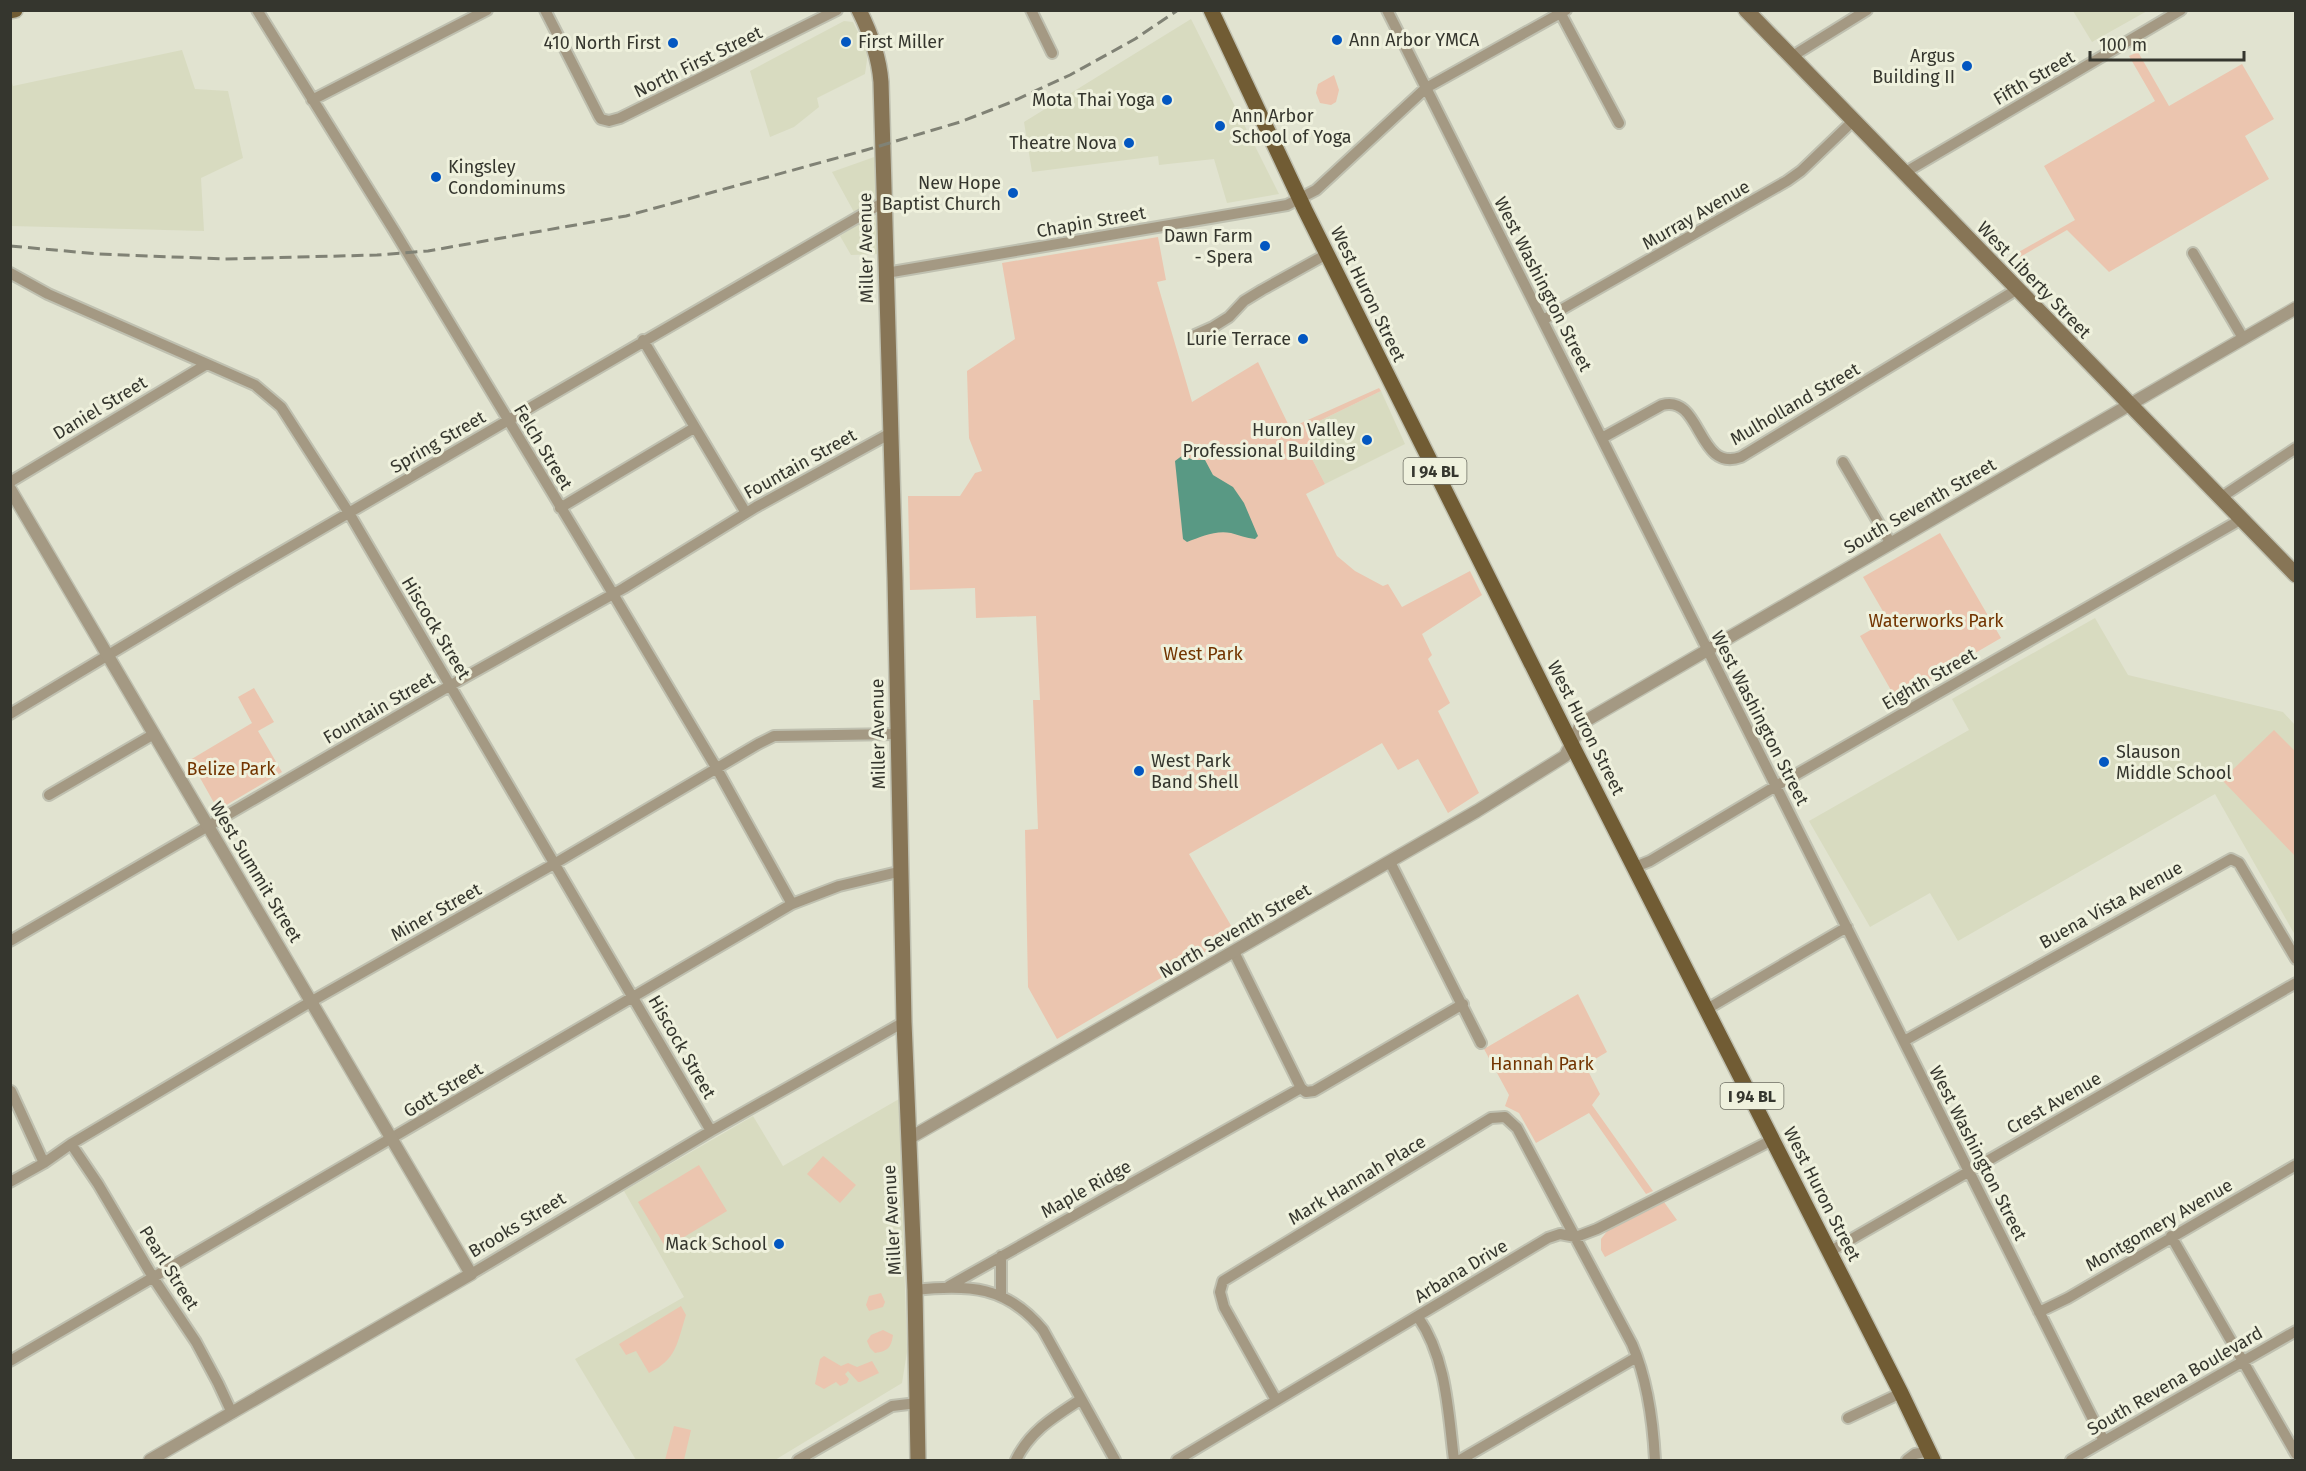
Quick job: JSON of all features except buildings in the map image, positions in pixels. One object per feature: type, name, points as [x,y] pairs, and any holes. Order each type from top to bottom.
[{"type":"main road","name":"Miller Avenue","points":[[859,10],[874,42],[880,64],[895,578],[904,1022],[915,1290],[918,1461]]},
{"type":"main road","name":"West Huron Street","points":[[1211,10],[1327,254],[1571,743],[1774,1139],[1931,1456]]},
{"type":"main road","name":"West Liberty Street","points":[[1746,10],[2295,575]]},
{"type":"street","name":"Felch Street","points":[[257,10],[396,232],[613,594],[717,769],[792,904]]},
{"type":"street","points":[[312,100],[487,10]]},
{"type":"street","name":"North First Street","points":[[545,10],[603,120],[620,118],[837,10]]},
{"type":"street","points":[[1031,10],[1052,53]]},
{"type":"street","name":"West Washington Street","points":[[1388,10],[2104,1441]]},
{"type":"street","points":[[1791,57],[1867,10]]},
{"type":"street","name":"Fifth Street","points":[[1904,172],[2181,10]]},
{"type":"street","points":[[1564,12],[1619,123]]},
{"type":"street","name":"Chapin Street","points":[[886,273],[1287,205],[1316,190],[1426,88],[1564,12]]},
{"type":"street","name":"Murray Avenue","points":[[1543,320],[1787,181],[1801,171],[1853,121]]},
{"type":"street","name":"Spring Street","points":[[10,714],[235,579],[884,202]]},
{"type":"street","points":[[2193,253],[2243,338]]},
{"type":"street","points":[[1195,335],[1230,316],[1244,301],[1265,288],[1327,254]]},
{"type":"street","name":"Hiscock Street","points":[[10,273],[48,294],[255,385],[281,407],[349,513],[711,1131]]},
{"type":"street","name":"Mulholland Street","points":[[1602,438],[1662,405],[1672,402],[1686,411],[1714,454],[1724,460],[1731,460],[1750,451],[2016,290]]},
{"type":"street","name":"South Seventh Street","points":[[1571,743],[1582,723],[2295,308]]},
{"type":"street","points":[[643,340],[746,513]]},
{"type":"street","name":"Daniel Street","points":[[10,482],[207,364]]},
{"type":"street","points":[[560,508],[694,428]]},
{"type":"street","name":"Fountain Street","points":[[10,941],[451,685],[613,594],[746,513],[889,434]]},
{"type":"street","points":[[2220,498],[2295,448]]},
{"type":"street","points":[[1843,462],[1891,544]]},
{"type":"street","name":"West Summit Street","points":[[10,489],[471,1274]]},
{"type":"street","name":"Eighth Street","points":[[1635,867],[1650,861],[1776,786],[2240,520]]},
{"type":"street","points":[[49,795],[154,734]]},
{"type":"street","name":"Miner Street","points":[[10,1182],[312,1001],[554,864],[758,744],[774,736],[897,734]]},
{"type":"street","name":"North Seventh Street","points":[[908,1139],[1390,862],[1565,756],[1571,743]]},
{"type":"street","name":"Buena Vista Avenue","points":[[1904,1041],[2230,859],[2239,863],[2295,959]]},
{"type":"street","points":[[1390,862],[1481,1043]]},
{"type":"street","name":"Gott Street","points":[[10,1361],[154,1279],[792,904],[839,886],[902,871]]},
{"type":"street","points":[[1707,1009],[1847,927]]},
{"type":"street","points":[[1234,952],[1300,1088]]},
{"type":"street","name":"Crest Avenue","points":[[1829,1252],[2295,983]]},
{"type":"street","name":"Maple Ridge","points":[[949,1286],[1240,1120],[1300,1088],[1306,1092],[1314,1091],[1463,1004]]},
{"type":"street","name":"Brooks Street","points":[[150,1461],[711,1131],[904,1022]]},
{"type":"street","points":[[11,1091],[44,1163]]},
{"type":"street","name":"Mark Hannah Place","points":[[1276,1400],[1224,1307],[1220,1292],[1223,1281],[1491,1118],[1505,1117],[1517,1128],[1576,1237]]},
{"type":"street","name":"Arbana Drive","points":[[1177,1461],[1548,1238],[1560,1234],[1576,1237],[1597,1229],[1774,1139]]},
{"type":"street","name":"Pearl Street","points":[[71,1144],[98,1184],[154,1279],[196,1342],[232,1413]]},
{"type":"street","name":"Montgomery Avenue","points":[[2039,1312],[2068,1298],[2295,1165]]},
{"type":"street","points":[[2171,1236],[2295,1454]]},
{"type":"street","points":[[1576,1237],[1626,1330],[1637,1357],[1652,1415],[1655,1461]]},
{"type":"street","points":[[1001,1256],[1001,1295]]},
{"type":"street","points":[[915,1290],[949,1286],[1001,1295],[1017,1303],[1043,1330],[1115,1461]]},
{"type":"street","points":[[1418,1317],[1436,1350],[1444,1386],[1454,1461]]},
{"type":"street","name":"South Revena Boulevard","points":[[2071,1461],[2295,1331]]},
{"type":"street","points":[[1460,1461],[1637,1357]]},
{"type":"street","points":[[1848,1418],[1901,1393]]},
{"type":"street","points":[[1016,1461],[1030,1437],[1044,1424],[1080,1400]]},
{"type":"street","points":[[798,1461],[892,1406],[917,1403]]},
{"type":"street","points":[[1907,1461],[1915,1454],[1931,1456]]},
{"type":"shaded area","points":[[2073,11],[2147,11],[2092,42]]},
{"type":"shaded area","points":[[1191,19],[1279,194],[1227,203],[1214,159],[1159,165],[1158,156],[1032,172],[1024,122]]},
{"type":"shaded area","points":[[844,21],[853,22],[868,53],[865,74],[817,98],[819,107],[794,127],[770,137],[750,71]]},
{"type":"shaded area","points":[[182,50],[195,89],[228,91],[243,158],[201,178],[204,231],[11,226],[11,79],[13,86]]},
{"type":"shaded area","points":[[877,156],[880,254],[851,255],[840,236],[860,223],[832,172]]},
{"type":"shaded area","points":[[1381,391],[1405,444],[1325,484],[1309,453],[1316,450],[1305,428]]},
{"type":"shaded area","points":[[1183,455],[1193,460],[1205,460],[1213,475],[1233,487],[1244,503],[1258,536],[1255,539],[1219,532],[1187,542],[1183,539],[1175,461]]},
{"type":"shaded area","name":"Slauson Middle School","points":[[2095,618],[2128,675],[2283,712],[2295,725],[2295,935],[2215,794],[1958,941],[1930,893],[1870,927],[1809,821],[1969,730],[1952,699]]},
{"type":"shaded area","name":"Mack School","points":[[899,1099],[907,1352],[902,1383],[775,1460],[636,1460],[575,1359],[684,1297],[624,1191],[753,1116],[783,1166]]},
{"type":"green space","points":[[2138,52],[2169,106],[2242,64],[2274,119],[2245,136],[2269,179],[2109,272],[2067,230],[2013,261],[2010,257],[2075,220],[2044,166],[2155,101],[2129,56]]},
{"type":"green space","points":[[1334,75],[1339,90],[1336,102],[1331,105],[1320,103],[1316,93],[1318,84]]},
{"type":"green space","name":"West Park","points":[[1158,237],[1166,280],[1157,282],[1192,402],[1258,362],[1290,428],[1379,388],[1381,391],[1305,428],[1316,450],[1309,453],[1325,484],[1306,494],[1337,556],[1355,571],[1383,586],[1388,584],[1402,607],[1470,571],[1482,595],[1422,634],[1432,655],[1428,659],[1450,703],[1438,711],[1479,793],[1448,813],[1418,759],[1398,770],[1382,743],[1189,854],[1236,934],[1057,1039],[1028,987],[1025,830],[1038,829],[1033,700],[1040,700],[1036,616],[976,618],[975,588],[910,590],[908,496],[960,496],[975,473],[982,471],[969,438],[967,371],[1015,339],[1002,263]]},
{"type":"green space","name":"Waterworks Park","points":[[1940,533],[2001,638],[1896,699],[1860,636],[1888,620],[1863,577]]},
{"type":"green space","name":"Belize Park","points":[[254,688],[274,722],[258,731],[282,772],[218,810],[190,760],[252,723],[238,697]]},
{"type":"green space","points":[[2274,730],[2295,751],[2295,856],[2222,780]]},
{"type":"green space","name":"Hannah Park","points":[[1578,994],[1607,1052],[1585,1065],[1600,1094],[1592,1105],[1653,1191],[1646,1194],[1589,1113],[1536,1143],[1519,1113],[1505,1106],[1509,1095],[1484,1049]]},
{"type":"green space","points":[[823,1156],[856,1185],[840,1203],[807,1174]]},
{"type":"green space","points":[[699,1165],[727,1211],[666,1248],[638,1202]]},
{"type":"green space","points":[[1664,1202],[1677,1220],[1605,1257],[1601,1250],[1601,1239],[1608,1230]]},
{"type":"green space","points":[[881,1293],[885,1302],[883,1307],[869,1311],[866,1305],[869,1296]]},
{"type":"green space","points":[[681,1306],[686,1315],[675,1349],[665,1362],[649,1373],[636,1351],[626,1355],[619,1344]]},
{"type":"green space","points":[[883,1330],[893,1335],[891,1343],[886,1350],[875,1353],[867,1341],[871,1335]]},
{"type":"green space","points":[[824,1356],[841,1366],[848,1363],[857,1367],[872,1361],[879,1373],[858,1382],[848,1371],[845,1374],[849,1379],[847,1383],[840,1386],[836,1382],[824,1389],[815,1384],[820,1359]]},
{"type":"green space","points":[[674,1426],[691,1430],[684,1460],[665,1460]]},
{"type":"railway","points":[[10,246],[99,254],[225,259],[377,255],[428,251],[626,216],[960,122],[1070,75],[1135,39],[1178,10]]},
{"type":"place","name":"Ann Arbor YMCA","points":[[1337,40]]},
{"type":"place","name":"First Miller","points":[[846,42]]},
{"type":"place","name":"410 North First","points":[[673,43]]},
{"type":"place","name":"Argus Building II","points":[[1967,66]]},
{"type":"place","name":"Mota Thai Yoga","points":[[1167,100]]},
{"type":"place","name":"Ann Arbor School of Yoga","points":[[1220,126]]},
{"type":"place","name":"Theatre Nova","points":[[1129,143]]},
{"type":"place","name":"Kingsley Condominums","points":[[436,177]]},
{"type":"place","name":"New Hope Baptist Church","points":[[1013,193]]},
{"type":"place","name":"Dawn Farm - Spera","points":[[1265,246]]},
{"type":"place","name":"Lurie Terrace","points":[[1303,339]]},
{"type":"place","name":"Huron Valley Professional Building","points":[[1367,440]]},
{"type":"place","name":"Slauson Middle School","points":[[2104,762]]},
{"type":"place","name":"West Park Band Shell","points":[[1139,771]]},
{"type":"place","name":"Mack School","points":[[779,1244]]}]
